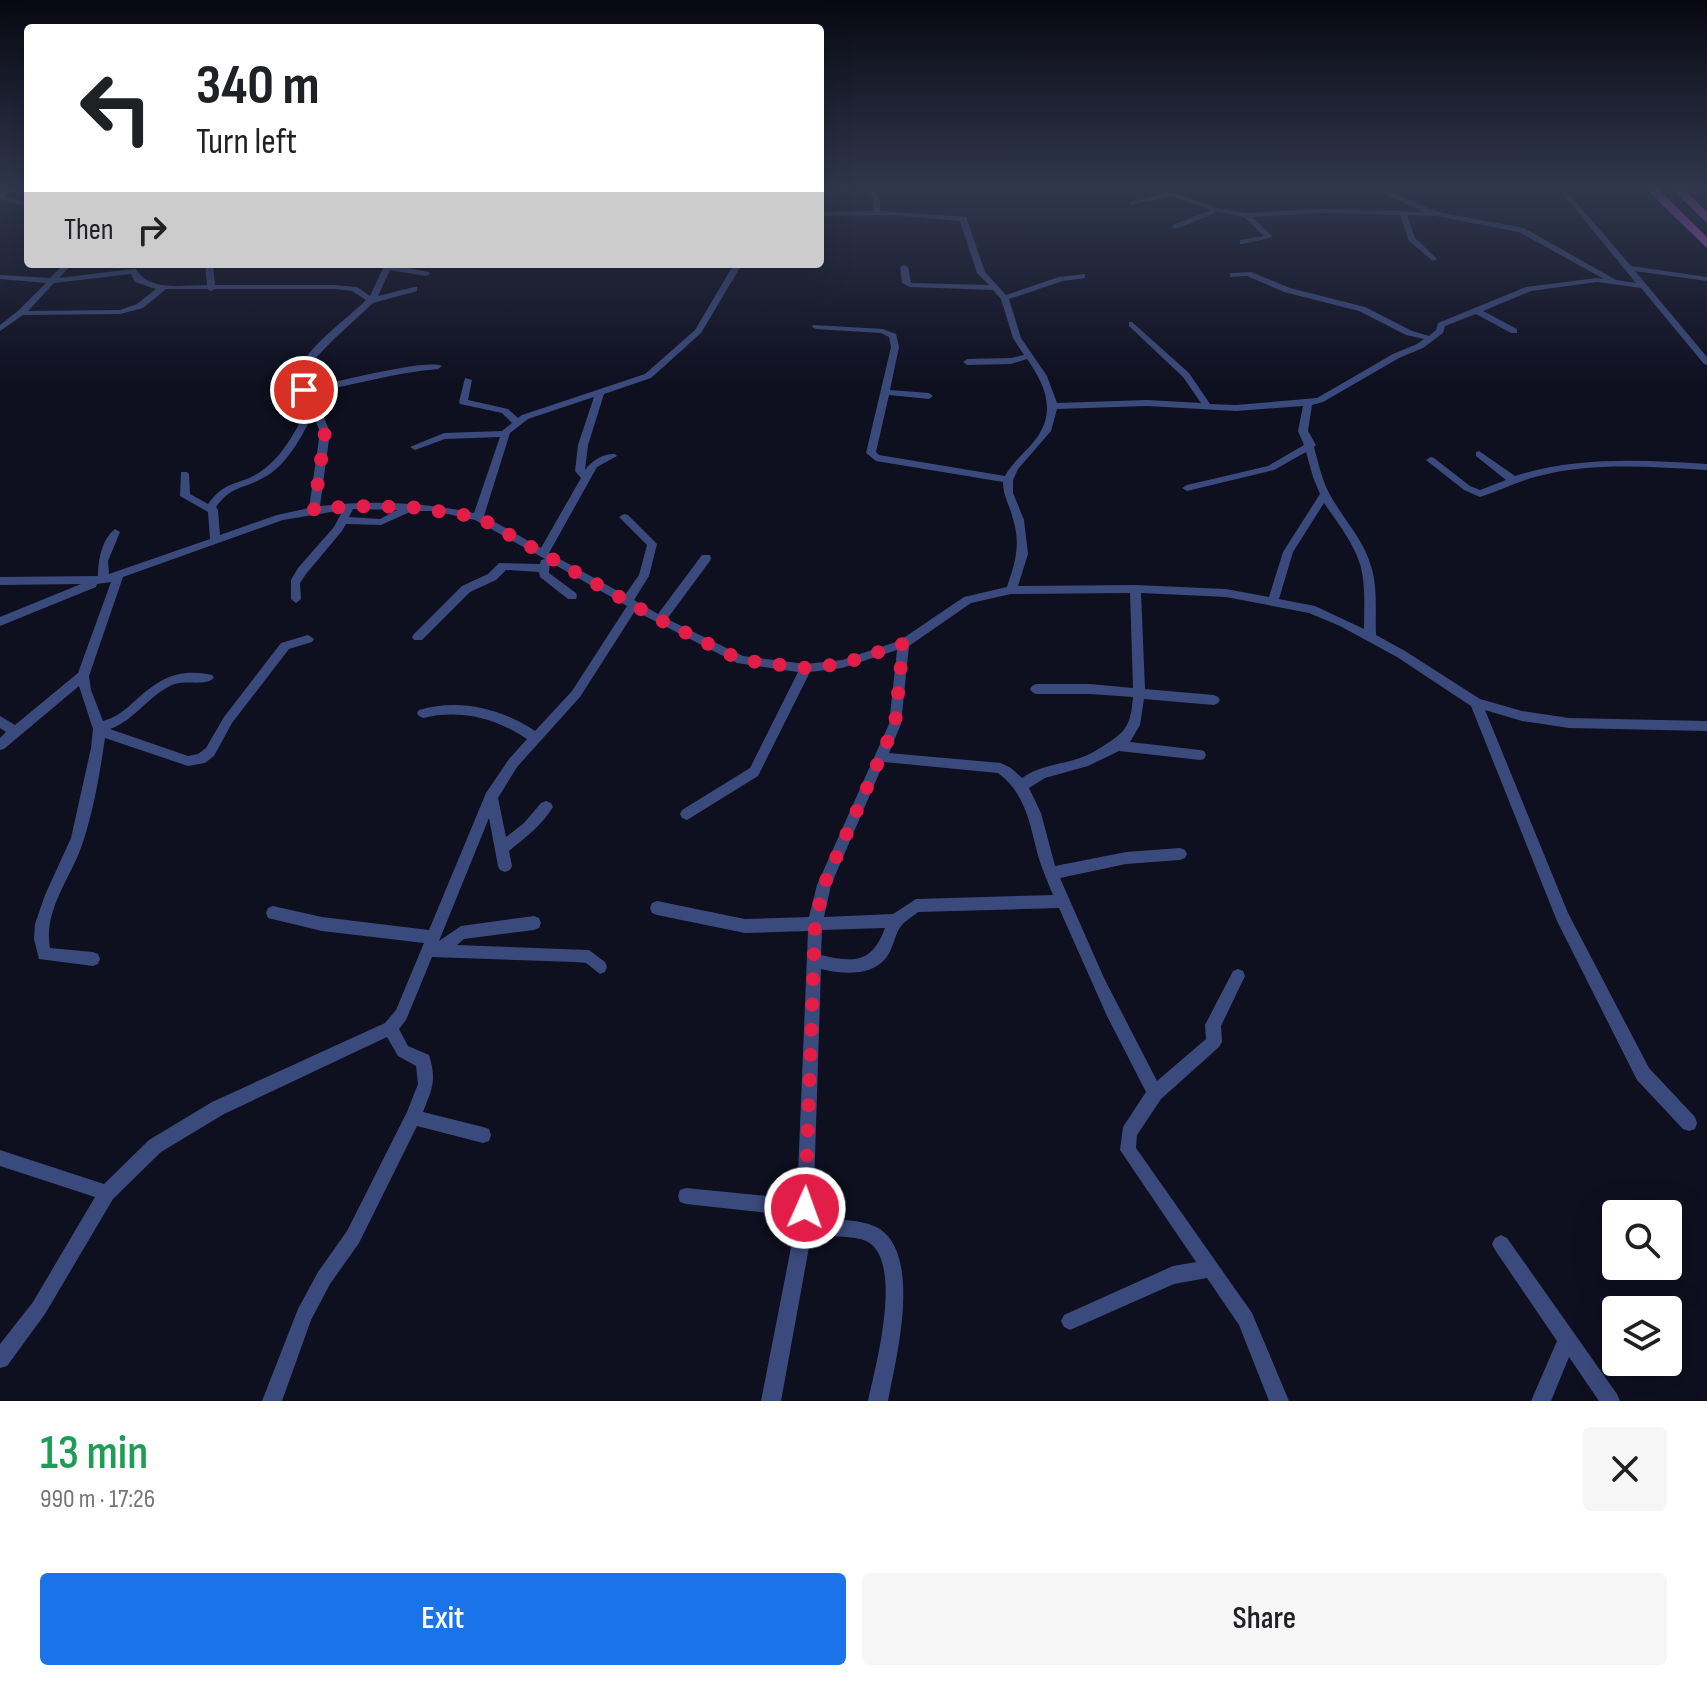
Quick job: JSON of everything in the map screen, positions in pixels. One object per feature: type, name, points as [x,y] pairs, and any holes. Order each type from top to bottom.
[{"type":"street","points":[[974,253],[981,273],[1005,298],[1017,338],[1046,383],[1053,406],[1046,431],[1014,468],[1008,480],[1008,493],[1019,520],[1023,554],[1011,590]]},
{"type":"street","points":[[1427,253],[1433,259]]},
{"type":"street","points":[[1564,253],[1612,280]]},
{"type":"street","points":[[1616,253],[1707,362]]},
{"type":"street","points":[[904,267],[906,283],[910,285],[997,288]]},
{"type":"street","points":[[0,329],[21,313],[65,268]]},
{"type":"street","points":[[209,268],[211,289]]},
{"type":"street","points":[[314,510],[324,421],[304,390],[301,372],[307,362],[371,300],[387,268]]},
{"type":"street","points":[[401,268],[426,274]]},
{"type":"street","points":[[478,517],[505,434],[516,422],[648,376],[698,331],[736,268]]},
{"type":"street","points":[[1628,268],[1707,279]]},
{"type":"street","points":[[0,277],[54,281],[133,271],[138,280],[163,288],[329,287],[354,289],[371,300],[414,289]]},
{"type":"street","points":[[1233,275],[1248,274],[1287,290],[1362,309],[1409,333],[1428,338]]},
{"type":"street","points":[[1005,298],[1062,279],[1082,276]]},
{"type":"street","points":[[1053,406],[1147,403],[1256,408],[1308,403],[1320,400],[1396,356],[1420,346],[1440,331],[1441,325],[1529,289],[1612,280],[1643,286]]},
{"type":"street","points":[[21,313],[120,312],[140,306],[163,288]]},
{"type":"street","points":[[1479,312],[1514,331]]},
{"type":"street","points":[[1132,324],[1186,375],[1208,407]]},
{"type":"street","points":[[816,327],[891,333],[895,347],[871,453],[876,458],[1008,480]]},
{"type":"street","points":[[967,362],[1011,361],[1029,356]]},
{"type":"street","points":[[304,390],[438,366]]},
{"type":"street","points":[[468,380],[463,402],[505,411],[516,422]]},
{"type":"street","points":[[587,478],[580,471],[583,445],[600,392]]},
{"type":"street","points":[[885,392],[929,396]]},
{"type":"street","points":[[1308,403],[1303,431],[1311,445],[1313,466],[1325,494],[1362,555],[1368,572],[1370,636]]},
{"type":"street","points":[[215,539],[211,507],[217,497],[232,485],[267,472],[296,436],[313,404]]},
{"type":"street","points":[[415,447],[444,436],[505,434]]},
{"type":"street","points":[[1187,488],[1271,468],[1311,445]]},
{"type":"street","points":[[1479,454],[1513,480]]},
{"type":"street","points":[[572,596],[544,574],[545,560],[597,461],[612,456]]},
{"type":"street","points":[[1431,460],[1467,488],[1480,494],[1513,480],[1551,470],[1633,466],[1707,467]]},
{"type":"street","points":[[184,474],[185,496],[211,507]]},
{"type":"street","points":[[1273,601],[1288,552],[1325,494]]},
{"type":"street","points":[[296,599],[295,583],[343,520],[350,506]]},
{"type":"street","points":[[0,622],[101,581],[281,517],[350,506],[410,507],[478,517],[545,560],[741,660],[806,668],[842,664],[903,644],[968,600],[1011,590],[1135,589],[1226,593],[1311,609],[1370,636],[1476,703],[1522,716],[1569,723],[1707,726]]},
{"type":"street","points":[[343,520],[381,522],[410,507]]},
{"type":"street","points":[[0,1359],[39,1308],[107,1193],[155,1146],[218,1108],[390,1028],[401,1015],[420,964],[434,944],[491,797],[513,763],[576,694],[644,576],[652,544],[624,517]]},
{"type":"street","points":[[101,581],[103,561],[115,532]]},
{"type":"street","points":[[660,620],[706,558]]},
{"type":"street","points":[[418,637],[466,589],[492,577],[503,566],[545,560]]},
{"type":"street","points":[[93,959],[44,954],[39,938],[45,910],[77,840],[99,728],[84,693],[83,676],[118,577]]},
{"type":"street","points":[[0,581],[101,581]]},
{"type":"street","points":[[1022,787],[1037,774],[1081,763],[1127,737],[1138,694],[1135,589]]},
{"type":"street","points":[[99,728],[188,761],[201,759],[210,752],[228,720],[285,646],[308,639]]},
{"type":"street","points":[[771,1401],[805,1218],[815,923],[824,885],[895,724],[903,644]]},
{"type":"street","points":[[687,814],[754,772],[806,668]]},
{"type":"street","points":[[0,745],[83,676]]},
{"type":"street","points":[[99,728],[111,726],[156,689],[175,679],[208,678]]},
{"type":"street","points":[[1036,689],[1090,689],[1214,700]]},
{"type":"street","points":[[1476,703],[1569,929],[1643,1074],[1689,1123]]},
{"type":"street","points":[[423,713],[447,707],[507,721],[535,738]]},
{"type":"street","points":[[0,721],[15,732]]},
{"type":"street","points":[[1115,745],[1200,755]]},
{"type":"street","points":[[881,757],[1001,768],[1015,776],[1032,808],[1052,873],[1109,1010],[1155,1093]]},
{"type":"street","points":[[491,797],[505,866]]},
{"type":"street","points":[[503,847],[529,827],[546,807]]},
{"type":"street","points":[[1052,873],[1126,858],[1180,854]]},
{"type":"street","points":[[813,960],[826,965],[867,964],[881,953],[895,921],[916,906],[1065,901]]},
{"type":"street","points":[[657,908],[745,926],[895,921]]},
{"type":"street","points":[[273,913],[434,944],[589,957],[600,967]]},
{"type":"street","points":[[434,944],[461,933],[534,923]]},
{"type":"street","points":[[1238,976],[1213,1025],[1214,1042],[1155,1093],[1129,1133],[1128,1150],[1246,1319],[1279,1401]]},
{"type":"street","points":[[272,1401],[304,1315],[324,1278],[353,1237],[413,1117],[426,1084],[423,1061],[403,1051],[390,1028]]},
{"type":"street","points":[[413,1117],[483,1135]]},
{"type":"street","points":[[0,1158],[107,1193]]},
{"type":"street","points":[[686,1196],[871,1234],[887,1246],[894,1266],[891,1330],[882,1397]]},
{"type":"street","points":[[1501,1244],[1610,1401]]},
{"type":"street","points":[[1070,1321],[1173,1275],[1211,1269]]},
{"type":"street","points":[[1541,1401],[1567,1339]]},
{"type":"route","points":[[304,390],[324,421],[325,432],[314,510],[350,506],[434,508],[478,517],[660,620],[741,660],[806,668],[842,664],[903,644],[895,724],[824,885],[815,923],[805,1208]]}]
